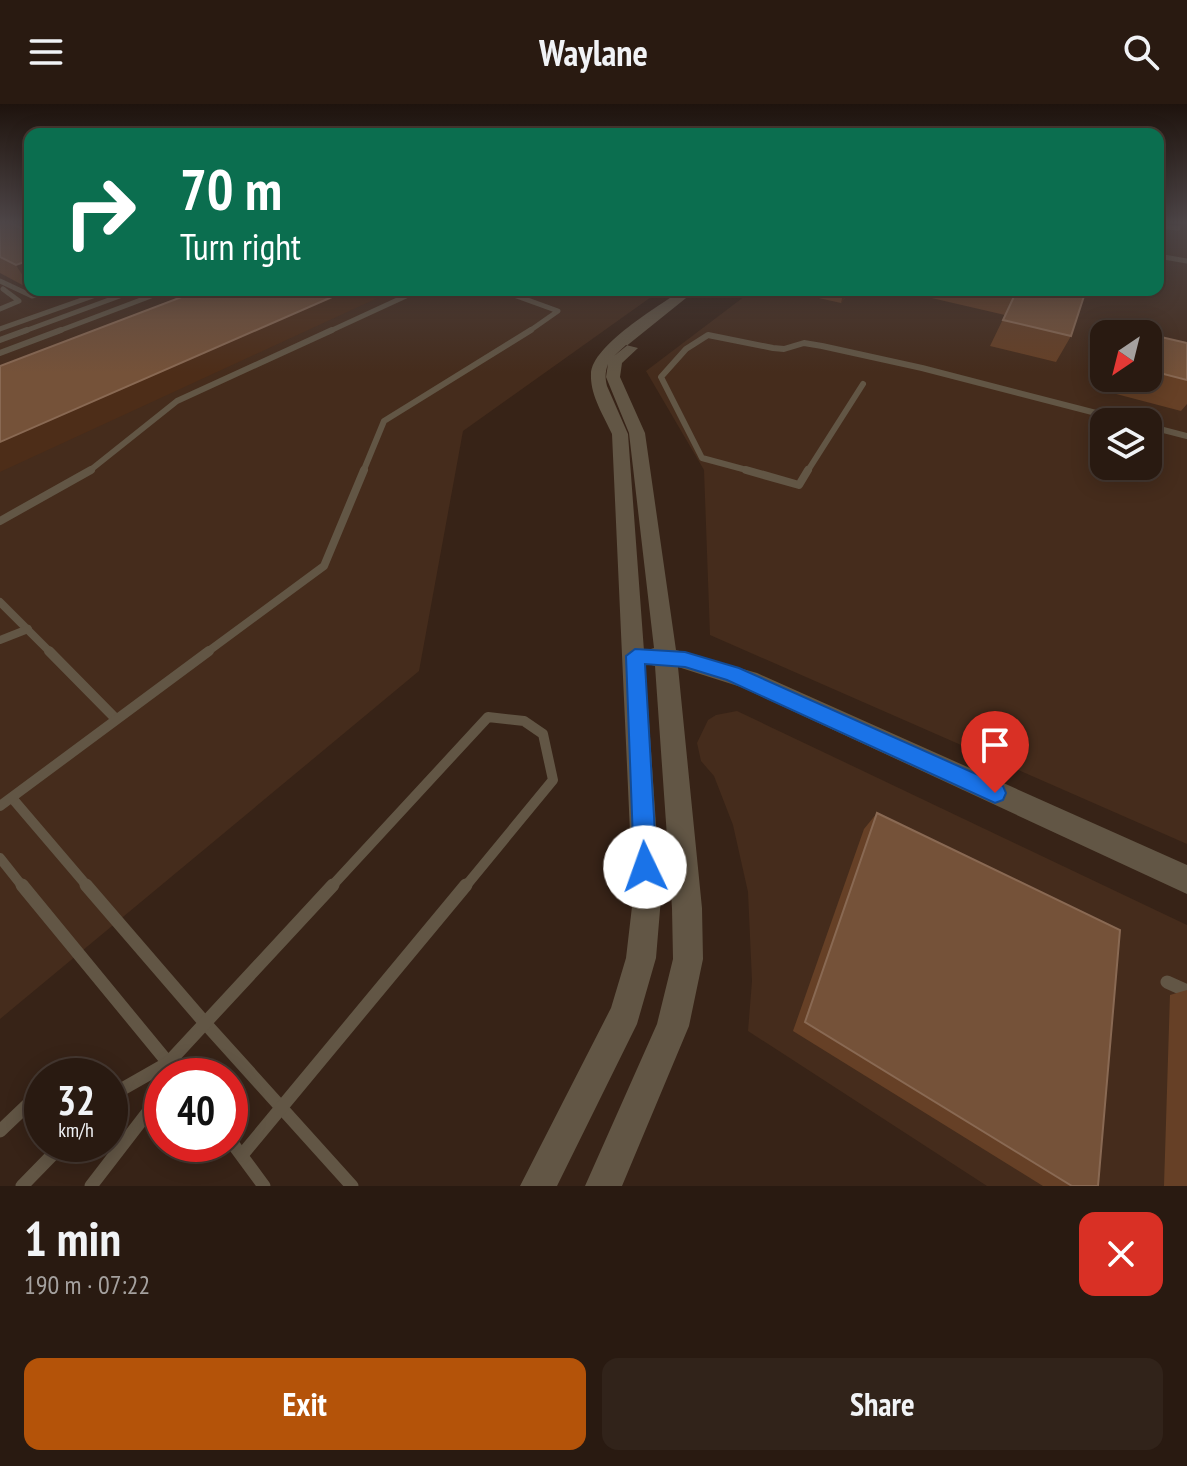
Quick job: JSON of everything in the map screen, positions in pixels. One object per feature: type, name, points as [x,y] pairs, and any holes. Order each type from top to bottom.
[{"type":"street","points":[[538,1186],[626,1013],[641,958],[647,898],[620,434],[599,384],[598,365],[609,351],[682,296]]},
{"type":"street","points":[[603,1186],[673,1026],[688,959],[687,908],[666,657],[637,433],[613,377],[615,362],[701,296]]},
{"type":"street","points":[[635,656],[666,657],[714,667],[749,680],[1187,880]]},
{"type":"lane","points":[[0,281],[24,292]]},
{"type":"lane","points":[[0,288],[19,301],[0,309]]},
{"type":"lane","points":[[0,329],[93,296]]},
{"type":"lane","points":[[0,340],[119,296]]},
{"type":"lane","points":[[0,353],[151,296]]},
{"type":"lane","points":[[0,521],[80,479],[177,401],[406,296]]},
{"type":"lane","points":[[352,1186],[6,802],[324,566],[384,421],[557,314],[558,311],[517,296]]},
{"type":"lane","points":[[18,323],[28,329]]},
{"type":"lane","points":[[863,384],[799,485],[702,458],[661,377],[686,349],[708,335],[784,349],[804,343],[922,368],[1090,411]]},
{"type":"lane","points":[[1162,430],[1187,436]]},
{"type":"lane","points":[[0,602],[116,719]]},
{"type":"lane","points":[[0,640],[28,629]]},
{"type":"lane","points":[[177,1058],[205,1023],[488,717],[524,721],[543,734],[553,780],[248,1148]]},
{"type":"lane","points":[[0,858],[153,1058]]},
{"type":"lane","points":[[1167,982],[1187,991]]},
{"type":"lane","points":[[0,1131],[24,1108]]},
{"type":"lane","points":[[91,1186],[144,1117]]},
{"type":"lane","points":[[22,1186],[45,1162]]},
{"type":"lane","points":[[247,1162],[264,1186]]},
{"type":"shaded area","points":[[0,272],[24,272],[24,296],[653,296],[463,431],[419,671],[0,1019]]},
{"type":"shaded area","points":[[1164,272],[1187,272],[1187,844],[710,635],[704,470],[646,371],[745,296],[1164,296]]},
{"type":"shaded area","points":[[737,711],[1187,925],[1187,1186],[987,1186],[748,1031],[752,981],[748,892],[733,825],[714,776],[701,761],[697,743],[708,720],[716,715]]},
{"type":"building","points":[[184,296],[334,296],[0,442],[0,366]]},
{"type":"building","points":[[1014,296],[1084,296],[1071,336],[1003,320]]},
{"type":"building","points":[[1162,337],[1187,343],[1187,380],[1162,374]]},
{"type":"building","points":[[877,813],[1120,930],[1098,1186],[1072,1186],[805,1022]]},
{"type":"route","points":[[645,867],[635,656],[685,659],[733,674],[995,793]]}]
